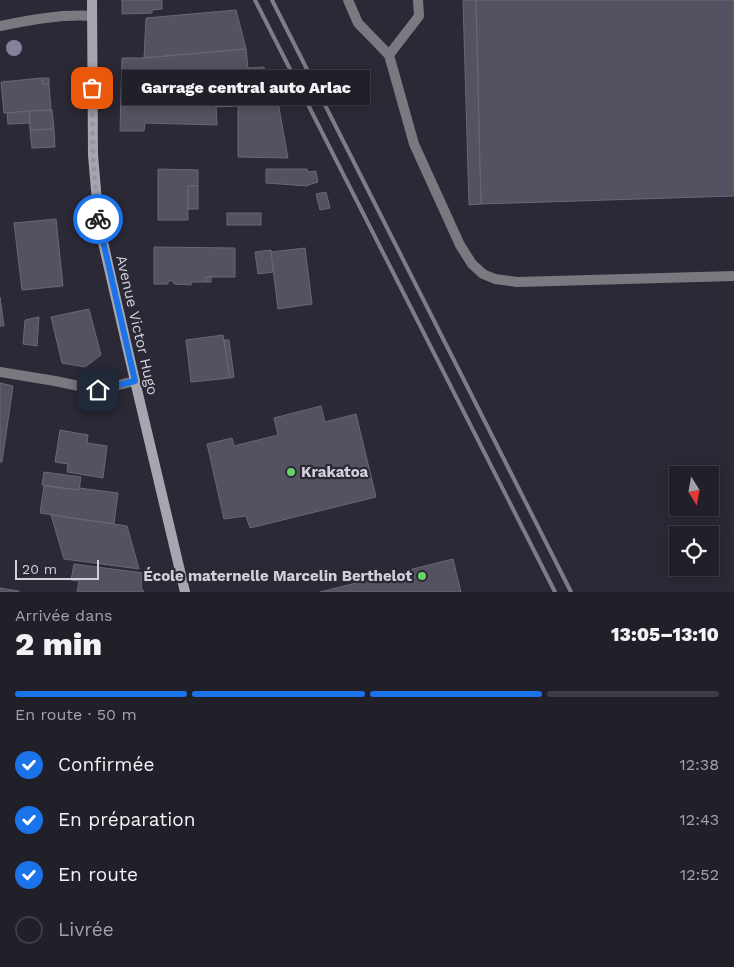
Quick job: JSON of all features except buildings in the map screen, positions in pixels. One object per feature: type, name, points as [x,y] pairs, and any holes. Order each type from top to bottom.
[{"type":"street","name":"Avenue Victor Hugo","points":[[92,0],[93,155],[99,225],[185,592]]},
{"type":"street","points":[[348,0],[358,23],[389,55],[414,144],[460,245],[472,264],[483,274],[495,279],[517,282],[734,276]]},
{"type":"street","points":[[389,55],[419,16],[418,0]]},
{"type":"street","points":[[0,26],[29,20],[80,15],[92,16]]},
{"type":"street","points":[[0,372],[98,390],[135,381]]},
{"type":"railway","points":[[255,0],[555,592]]},
{"type":"railway","points":[[272,0],[571,592]]},
{"type":"way so far","points":[[92,88],[93,155],[98,219]]},
{"type":"place","name":"Garrage central auto Arlac","points":[[92,88]]},
{"type":"place","name":"Krakatoa","points":[[291,472]]},
{"type":"place","name":"École maternelle Marcelin Berthelot","points":[[422,576]]},
{"type":"route","points":[[98,219],[135,381],[98,390]]}]
